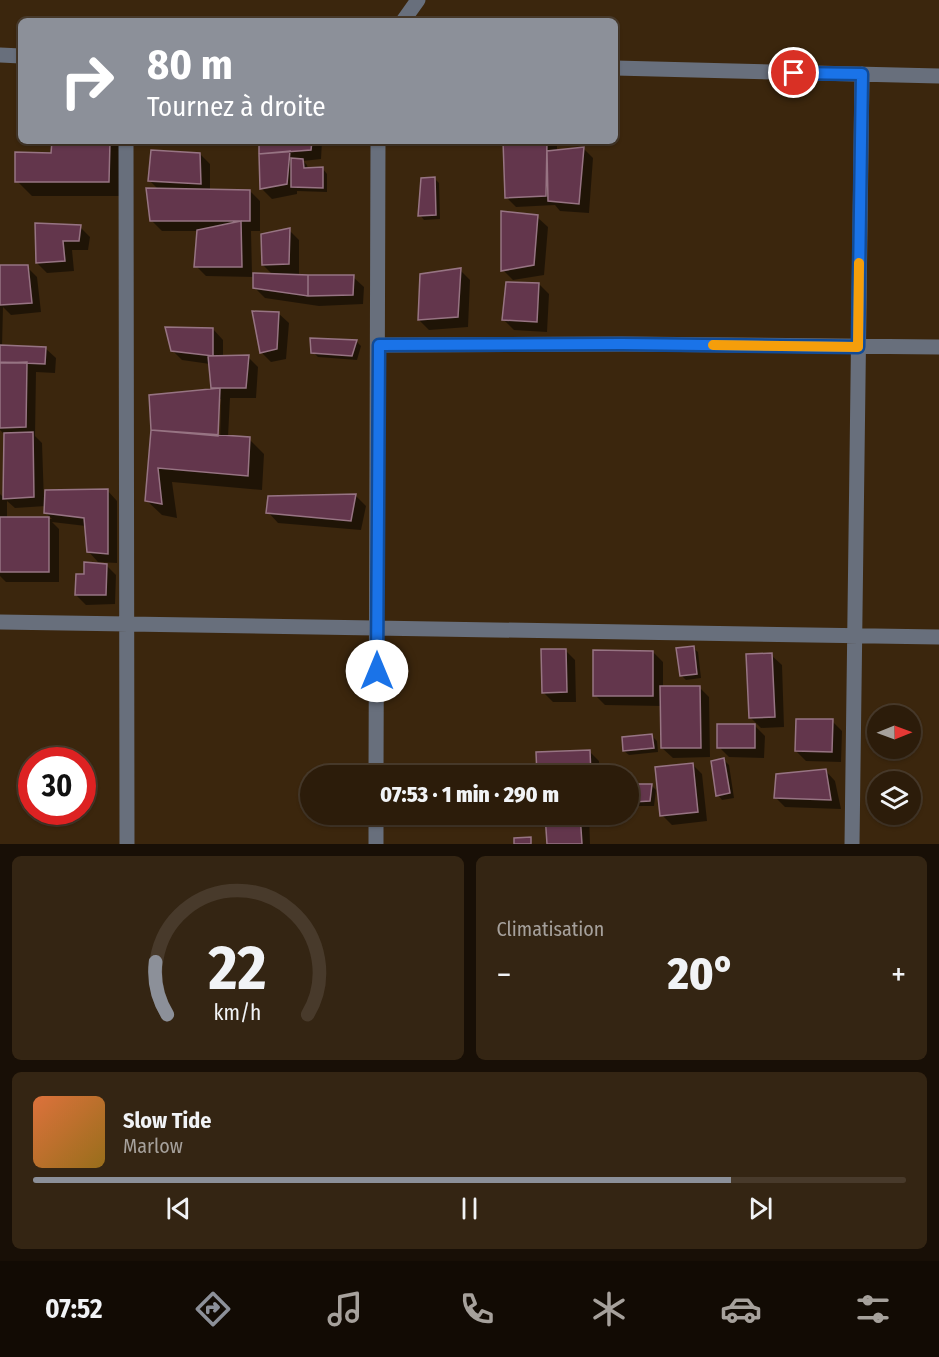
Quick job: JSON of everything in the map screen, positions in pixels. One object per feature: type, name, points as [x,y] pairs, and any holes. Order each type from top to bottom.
[{"type":"street","points":[[405,18],[418,0]]},
{"type":"street","points":[[0,55],[18,56]]},
{"type":"street","points":[[618,68],[939,76]]},
{"type":"street","points":[[852,844],[862,74]]},
{"type":"street","points":[[126,144],[127,844]]},
{"type":"street","points":[[376,765],[378,144]]},
{"type":"street","points":[[379,345],[622,344],[939,347]]},
{"type":"street","points":[[0,622],[127,626],[939,637]]},
{"type":"street","points":[[376,825],[376,844]]},
{"type":"building","points":[[52,144],[110,144],[109,182],[15,182],[15,152],[51,153]]},
{"type":"building","points":[[259,144],[312,144],[311,150],[259,154]]},
{"type":"building","points":[[503,144],[547,144],[546,196],[505,198]]},
{"type":"building","points":[[584,147],[579,204],[548,201],[547,151]]},
{"type":"building","points":[[151,150],[200,153],[201,184],[148,181]]},
{"type":"building","points":[[290,151],[287,184],[260,189],[259,154]]},
{"type":"building","points":[[291,158],[303,159],[304,168],[323,167],[323,188],[291,187]]},
{"type":"building","points":[[435,177],[436,215],[418,216],[421,178]]},
{"type":"building","points":[[146,188],[250,190],[250,221],[150,221]]},
{"type":"building","points":[[501,211],[538,215],[534,265],[501,271]]},
{"type":"building","points":[[241,221],[242,267],[194,267],[197,230]]},
{"type":"building","points":[[35,223],[81,225],[79,241],[63,241],[65,261],[36,263]]},
{"type":"building","points":[[290,228],[289,264],[262,265],[261,234]]},
{"type":"building","points":[[0,265],[28,265],[32,303],[0,305]]},
{"type":"building","points":[[461,268],[458,317],[418,320],[420,274]]},
{"type":"building","points":[[253,273],[308,275],[308,296],[253,288]]},
{"type":"building","points":[[308,275],[354,275],[353,295],[308,296]]},
{"type":"building","points":[[506,282],[539,283],[537,322],[502,320]]},
{"type":"building","points":[[252,311],[279,312],[277,349],[260,353]]},
{"type":"building","points":[[165,327],[213,328],[213,356],[171,351]]},
{"type":"building","points":[[310,338],[357,340],[352,356],[311,353]]},
{"type":"building","points":[[0,345],[46,347],[45,364],[0,362]]},
{"type":"building","points":[[249,355],[246,388],[211,388],[208,356]]},
{"type":"building","points":[[27,362],[26,427],[0,428],[0,363]]},
{"type":"building","points":[[220,388],[218,436],[151,430],[149,395]]},
{"type":"building","points":[[151,430],[250,437],[248,476],[158,468],[162,504],[145,501]]},
{"type":"building","points":[[33,432],[34,497],[3,499],[4,433]]},
{"type":"building","points":[[108,489],[108,554],[87,552],[84,518],[44,513],[45,490]]},
{"type":"building","points":[[356,494],[351,521],[266,513],[268,496]]},
{"type":"building","points":[[0,517],[49,517],[49,572],[0,572]]},
{"type":"building","points":[[84,562],[107,564],[106,595],[75,595],[76,574],[84,574]]},
{"type":"building","points":[[694,646],[697,674],[680,676],[676,648]]},
{"type":"building","points":[[541,649],[566,649],[567,692],[542,693]]},
{"type":"building","points":[[593,650],[653,651],[653,696],[593,696]]},
{"type":"building","points":[[772,653],[775,717],[749,718],[746,654]]},
{"type":"building","points":[[660,686],[700,686],[701,748],[661,748]]},
{"type":"building","points":[[796,719],[833,719],[832,752],[795,751]]},
{"type":"building","points":[[717,724],[755,724],[755,748],[717,748]]},
{"type":"building","points":[[652,734],[654,748],[623,751],[622,737]]},
{"type":"building","points":[[590,750],[591,765],[537,765],[536,752]]},
{"type":"building","points":[[724,758],[730,793],[716,796],[711,761]]},
{"type":"building","points":[[693,763],[698,812],[660,816],[655,767]]},
{"type":"building","points":[[826,769],[831,800],[774,798],[776,774]]},
{"type":"building","points":[[639,784],[652,784],[650,801],[639,802]]},
{"type":"building","points":[[546,825],[581,825],[582,844],[547,844]]},
{"type":"building","points":[[531,837],[531,844],[514,844],[514,838]]},
{"type":"slow traffic","points":[[713,345],[858,347],[859,263]]},
{"type":"route","points":[[377,671],[379,345],[622,344],[858,347],[862,74],[794,73]]}]
